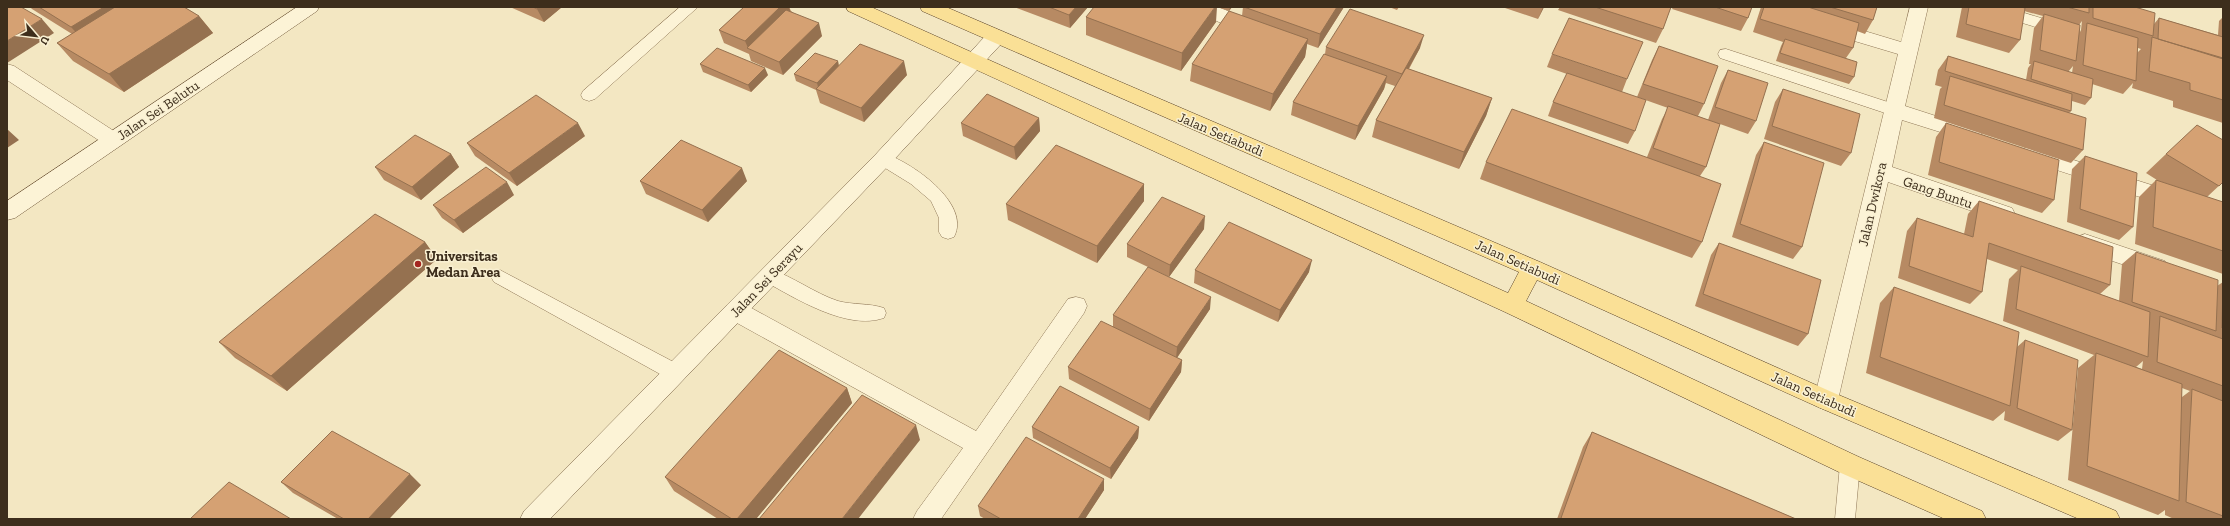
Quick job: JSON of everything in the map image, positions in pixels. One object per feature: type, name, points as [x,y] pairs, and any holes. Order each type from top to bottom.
[{"type":"main road","points":[[855,7],[973,62],[1513,304],[1850,465],[1973,519]]},
{"type":"main road","name":"Jalan Setiabudi","points":[[929,7],[996,38],[1532,268],[1826,400],[2107,519]]},
{"type":"main road","points":[[1513,304],[1532,268]]},
{"type":"street","name":"Jalan Sei Belutu","points":[[7,212],[310,7]]},
{"type":"street","points":[[1201,7],[1267,35]]},
{"type":"street","name":"Jalan Dwikora","points":[[1826,400],[1919,7]]},
{"type":"street","points":[[1810,21],[1909,51]]},
{"type":"street","name":"Jalan Sei Serayu","points":[[533,519],[736,312],[883,159],[996,38]]},
{"type":"street","points":[[7,71],[113,140]]},
{"type":"street","points":[[1894,110],[1991,141]]},
{"type":"street","points":[[2014,148],[2223,216]]},
{"type":"street","name":"Gang Buntu","points":[[1880,171],[2023,221]]},
{"type":"street","points":[[2069,237],[2173,273]]},
{"type":"street","points":[[926,519],[980,445],[1076,306]]},
{"type":"street","points":[[736,312],[980,445]]},
{"type":"lane","points":[[589,96],[690,7]]},
{"type":"lane","points":[[1988,7],[2078,35]]},
{"type":"lane","points":[[1726,54],[1894,110]]},
{"type":"lane","points":[[883,159],[924,185],[942,200],[950,218],[948,232]]},
{"type":"lane","points":[[770,276],[815,299],[848,312],[863,314],[877,313]]},
{"type":"lane","points":[[500,277],[676,373]]},
{"type":"lane","points":[[1845,519],[1850,465]]},
{"type":"building","points":[[7,7],[21,7],[42,19],[7,41]]},
{"type":"building","points":[[39,7],[104,7],[71,27]]},
{"type":"building","points":[[115,7],[184,7],[199,16],[109,74],[57,43]]},
{"type":"building","points":[[744,7],[780,7],[745,41],[719,30]]},
{"type":"building","points":[[1049,7],[1076,7],[1069,15]]},
{"type":"building","points":[[1094,7],[1215,7],[1182,53],[1086,17]]},
{"type":"building","points":[[1244,7],[1337,7],[1320,34]]},
{"type":"building","points":[[1595,7],[1671,7],[1663,29]]},
{"type":"building","points":[[1715,7],[1752,7],[1748,18]]},
{"type":"building","points":[[1764,7],[1808,7],[1859,23],[1853,48],[1760,19]]},
{"type":"building","points":[[1830,7],[1877,7],[1873,20]]},
{"type":"building","points":[[1969,7],[2025,8],[2020,40],[1966,24]]},
{"type":"building","points":[[2067,7],[2089,7],[2089,13]]},
{"type":"building","points":[[2093,7],[2135,7],[2155,13],[2153,36],[2093,18]]},
{"type":"building","points":[[1350,9],[1424,35],[1402,74],[1326,47]]},
{"type":"building","points":[[786,10],[819,23],[779,62],[747,48]]},
{"type":"building","points":[[1229,11],[1308,39],[1273,94],[1192,64]]},
{"type":"building","points":[[2044,14],[2080,25],[2076,61],[2040,50]]},
{"type":"building","points":[[1569,18],[1643,42],[1627,79],[1552,54]]},
{"type":"building","points":[[2159,18],[2223,37],[2223,58],[2158,39]]},
{"type":"building","points":[[2087,23],[2138,38],[2136,81],[2083,65]]},
{"type":"building","points":[[2152,37],[2223,59],[2223,100],[2190,90],[2190,83],[2149,71]]},
{"type":"building","points":[[1785,39],[1857,62],[1854,77],[1780,53]]},
{"type":"building","points":[[860,44],[904,61],[861,108],[816,89]]},
{"type":"building","points":[[1659,46],[1718,66],[1704,104],[1643,84]]},
{"type":"building","points":[[717,48],[765,68],[748,85],[700,64]]},
{"type":"building","points":[[815,53],[838,61],[817,83],[794,74]]},
{"type":"building","points":[[1324,54],[1387,76],[1358,126],[1293,102]]},
{"type":"building","points":[[1948,56],[2072,94],[2071,111],[1945,71]]},
{"type":"building","points":[[2034,61],[2093,79],[2091,98],[2031,79]]},
{"type":"building","points":[[1406,68],[1492,98],[1464,152],[1376,120]]},
{"type":"building","points":[[1728,70],[1768,83],[1756,121],[1715,107]]},
{"type":"building","points":[[1567,73],[1646,100],[1635,131],[1553,102]]},
{"type":"building","points":[[1950,76],[2086,118],[2083,150],[1944,105]]},
{"type":"building","points":[[1783,89],[1860,114],[1851,153],[1772,126]]},
{"type":"building","points":[[987,94],[1039,118],[1014,147],[961,123]]},
{"type":"building","points":[[536,95],[578,123],[509,173],[467,143]]},
{"type":"building","points":[[1668,106],[1720,124],[1706,167],[1653,148]]},
{"type":"building","points":[[1512,109],[1721,184],[1702,242],[1486,162]]},
{"type":"building","points":[[1946,123],[2059,160],[2054,200],[1939,162]]},
{"type":"building","points":[[2197,125],[2223,140],[2223,182],[2219,186],[2166,154]]},
{"type":"building","points":[[415,135],[451,154],[412,187],[375,167]]},
{"type":"building","points":[[681,140],[742,168],[702,210],[640,181]]},
{"type":"building","points":[[1764,142],[1824,163],[1802,247],[1740,224]]},
{"type":"building","points":[[1056,145],[1144,184],[1097,246],[1006,204]]},
{"type":"building","points":[[2085,156],[2137,173],[2133,227],[2080,209]]},
{"type":"building","points":[[486,167],[507,182],[454,220],[433,205]]},
{"type":"building","points":[[2156,180],[2223,202],[2223,251],[2153,227]]},
{"type":"building","points":[[1162,197],[1205,216],[1170,265],[1127,244]]},
{"type":"building","points":[[1979,201],[2113,247],[2110,285],[1989,243],[1982,292],[1909,266],[1917,218],[1973,237]]},
{"type":"building","points":[[375,214],[425,242],[271,376],[219,342]]},
{"type":"building","points":[[1229,222],[1312,260],[1280,310],[1195,270]]},
{"type":"building","points":[[1719,243],[1821,280],[1808,334],[1703,294]]},
{"type":"building","points":[[2136,252],[2218,280],[2216,331],[2132,302]]},
{"type":"building","points":[[2021,266],[2150,312],[2148,357],[2016,309]]},
{"type":"building","points":[[1148,267],[1211,297],[1177,347],[1113,315]]},
{"type":"building","points":[[2223,282],[2223,329],[2222,328]]},
{"type":"building","points":[[1894,287],[2019,332],[2010,406],[1880,357]]},
{"type":"building","points":[[2160,316],[2223,339],[2223,386],[2157,362]]},
{"type":"building","points":[[1101,321],[1182,360],[1150,409],[1068,367]]},
{"type":"building","points":[[2025,340],[2078,360],[2072,430],[2017,408]]},
{"type":"building","points":[[779,350],[847,388],[737,519],[732,519],[665,477]]},
{"type":"building","points":[[2096,353],[2182,384],[2179,501],[2087,466]]},
{"type":"building","points":[[1060,386],[1139,427],[1110,468],[1032,427]]},
{"type":"building","points":[[2192,389],[2223,401],[2223,516],[2186,502]]},
{"type":"building","points":[[862,395],[916,425],[842,519],[759,519]]},
{"type":"building","points":[[332,431],[410,474],[368,519],[344,519],[281,482]]},
{"type":"building","points":[[1592,432],[1796,519],[1561,518]]},
{"type":"building","points":[[1026,437],[1104,479],[1078,519],[1001,519],[978,506]]},
{"type":"building","points":[[229,482],[291,519],[190,519]]},
{"type":"place","name":"Universitas Medan Area","points":[[418,264]]}]
